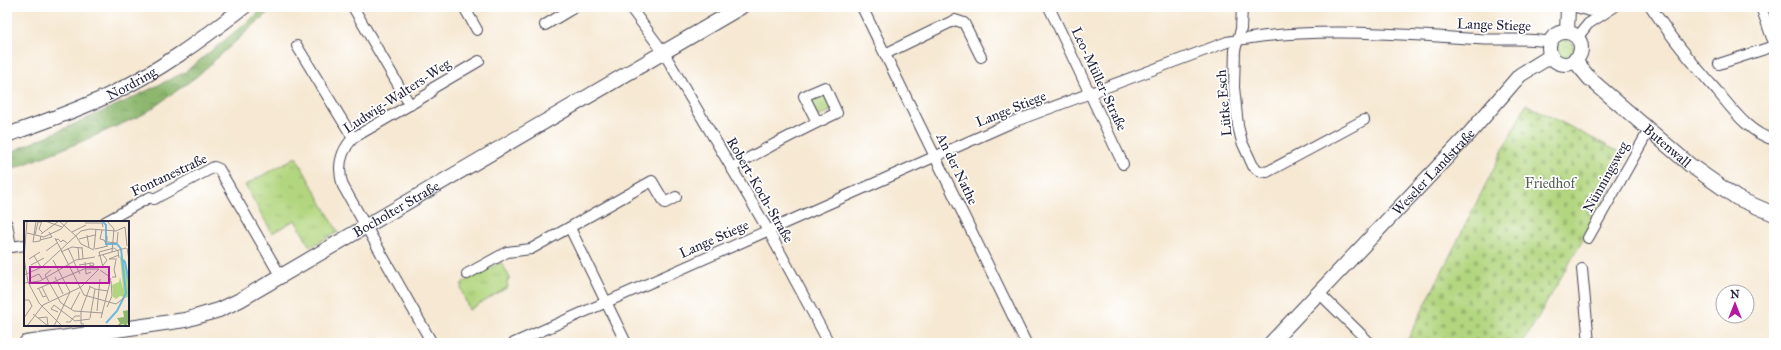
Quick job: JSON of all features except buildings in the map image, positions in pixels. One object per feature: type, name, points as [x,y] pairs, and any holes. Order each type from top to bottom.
[{"type":"street","name":"Nordring","points":[[7,135],[109,95],[179,55],[244,7]]},
{"type":"street","points":[[353,7],[410,105]]},
{"type":"street","points":[[464,7],[477,30]]},
{"type":"street","name":"Robert-Koch-Straße","points":[[630,7],[664,53],[768,230],[829,343]]},
{"type":"street","name":"Bocholter Straße","points":[[26,343],[186,320],[226,307],[366,228],[742,7]]},
{"type":"street","name":"An der Nathe","points":[[862,7],[1026,343]]},
{"type":"street","name":"Leo-Müller-Straße","points":[[1049,7],[1123,164]]},
{"type":"street","name":"Lütke Esch","points":[[1242,7],[1241,29],[1235,50],[1234,87],[1238,126],[1242,142],[1253,166],[1259,171],[1267,172],[1364,120]]},
{"type":"street","points":[[1568,7],[1572,35],[1580,47],[1578,57],[1564,64],[1557,62],[1551,49],[1557,34],[1572,35],[1614,7]]},
{"type":"street","points":[[1576,7],[1590,11],[1607,7]]},
{"type":"street","points":[[1651,7],[1684,53],[1731,109],[1750,127],[1774,140]]},
{"type":"street","points":[[1761,7],[1772,38],[1774,37]]},
{"type":"street","points":[[546,25],[569,8]]},
{"type":"street","points":[[885,54],[955,20],[964,23],[981,57]]},
{"type":"street","name":"Lange Stiege","points":[[514,343],[530,340],[607,303],[768,230],[1012,122],[1227,42],[1294,34],[1348,34],[1551,49]]},
{"type":"street","points":[[297,46],[353,138]]},
{"type":"street","points":[[1719,64],[1774,46]]},
{"type":"street","name":"Weseler Landstraße","points":[[1271,343],[1472,132],[1520,75],[1551,49]]},
{"type":"street","name":"Butenwall","points":[[1574,60],[1590,79],[1708,178],[1737,198],[1774,214]]},
{"type":"street","name":"Ludwig-Walters-Weg","points":[[432,343],[343,186],[340,178],[339,166],[346,146],[353,138],[430,93],[434,88],[480,61]]},
{"type":"street","points":[[731,168],[787,136],[817,122]]},
{"type":"street","name":"Nünningsweg","points":[[1588,238],[1649,130]]},
{"type":"street","name":"Fontanestraße","points":[[108,221],[150,197],[154,199],[214,167],[219,169],[281,277]]},
{"type":"street","points":[[466,274],[507,252],[531,249],[652,181],[665,203],[676,197]]},
{"type":"street","points":[[7,224],[11,247],[24,245]]},
{"type":"street","points":[[570,228],[626,343]]},
{"type":"street","points":[[1582,269],[1589,343]]},
{"type":"street","points":[[1319,293],[1370,343]]},
{"type":"green space","points":[[266,7],[274,7],[196,77],[144,114],[83,141],[7,171],[7,154],[126,101],[185,72]]},
{"type":"green space","points":[[1564,39],[1571,42],[1574,49],[1571,56],[1564,59],[1557,56],[1554,49],[1557,42]]},
{"type":"green space","points":[[823,91],[832,110],[818,117],[809,98]]},
{"type":"green space","name":"Friedhof","points":[[1526,104],[1627,156],[1592,224],[1523,343],[1406,343]]},
{"type":"green space","points":[[296,157],[338,232],[310,247],[295,220],[272,233],[245,185]]},
{"type":"green space","points":[[501,262],[510,278],[507,281],[508,287],[469,310],[461,289],[462,283]]}]
